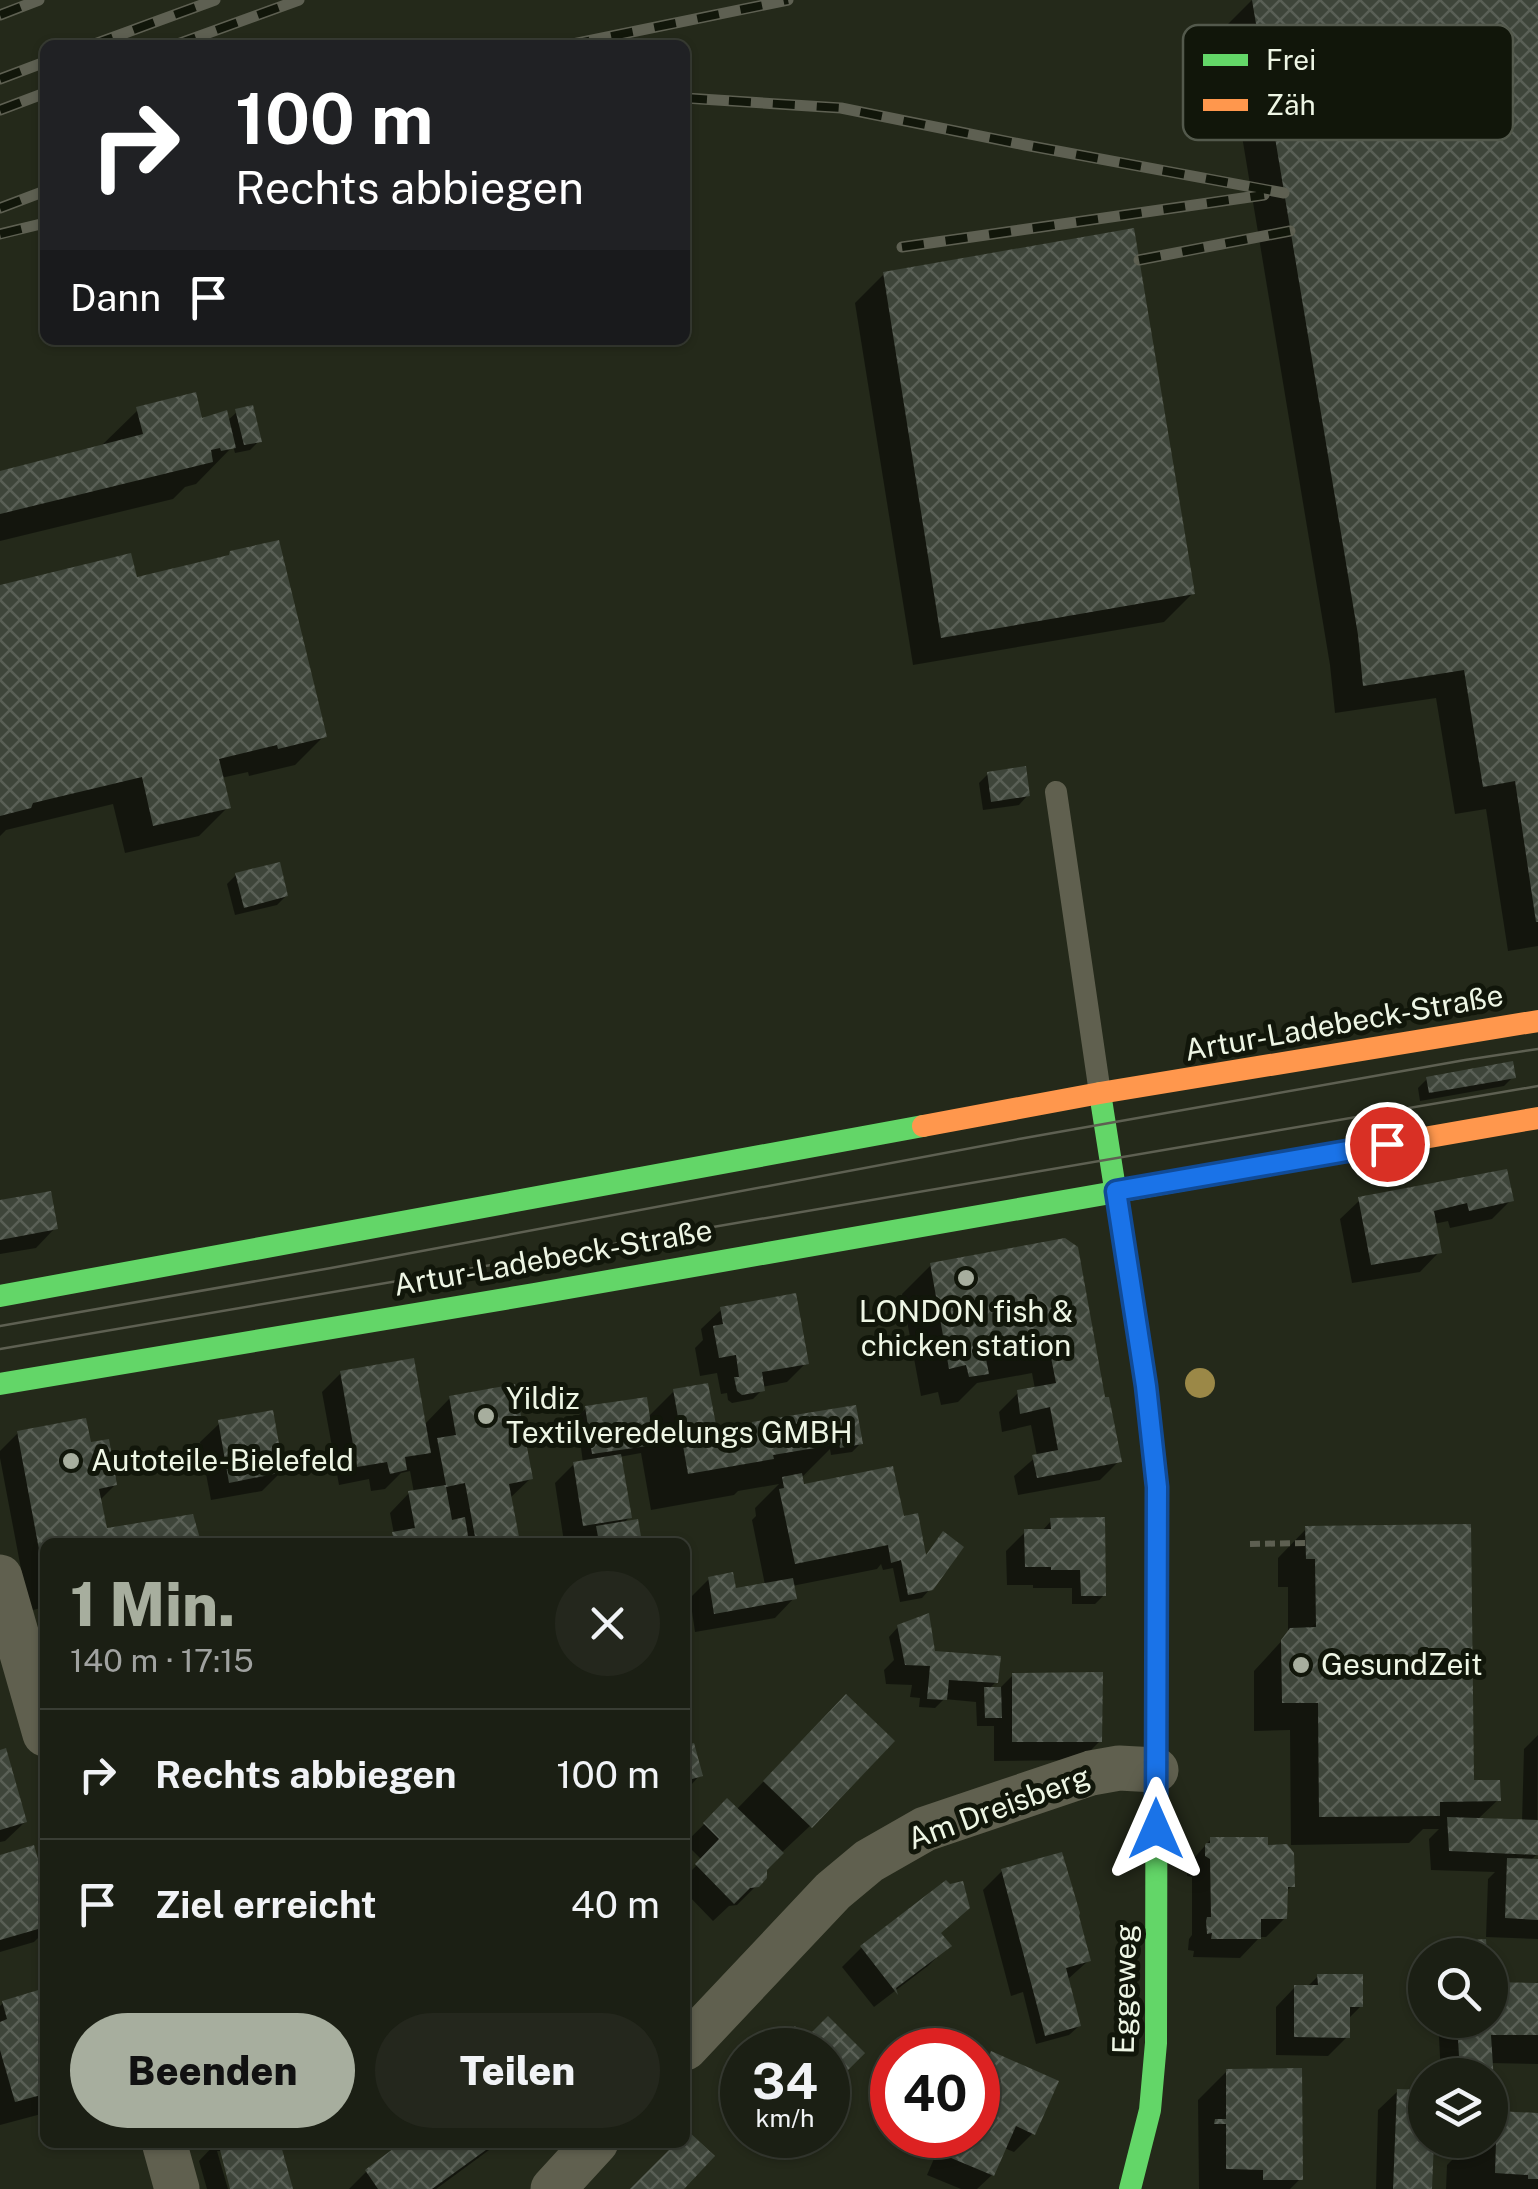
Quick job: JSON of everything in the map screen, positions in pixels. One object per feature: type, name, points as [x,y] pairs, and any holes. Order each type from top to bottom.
[{"type":"street","name":"Artur-Ladebeck-Straße","points":[[0,1296],[1100,1093],[1538,1021]]},
{"type":"street","points":[[1100,1093],[1116,1191]]},
{"type":"street","name":"Artur-Ladebeck-Straße","points":[[0,1384],[1538,1118]]},
{"type":"street","name":"Eggeweg","points":[[1116,1191],[1157,1487],[1156,2042],[1150,2110],[1130,2189]]},
{"type":"street","points":[[0,1578],[40,1717]]},
{"type":"street","name":"Am Dreisberg","points":[[690,2043],[832,1891],[869,1862],[924,1829],[1091,1773],[1120,1768],[1156,1770]]},
{"type":"street","points":[[166,2148],[178,2189]]},
{"type":"street","points":[[553,2189],[591,2148]]},
{"type":"lane","points":[[1056,792],[1100,1093]]},
{"type":"path","points":[[1250,1544],[1306,1543]]},
{"type":"building","points":[[1252,0],[1538,0],[1538,922],[1515,781],[1483,787],[1464,670],[1363,686],[1358,635],[1275,140],[1513,140],[1513,25],[1256,25]]},
{"type":"building","points":[[1134,228],[1195,594],[941,638],[883,272]]},
{"type":"building","points":[[196,392],[202,418],[227,410],[236,448],[211,450],[213,462],[0,514],[0,471],[143,434],[136,407]]},
{"type":"building","points":[[253,405],[262,442],[244,445],[235,409]]},
{"type":"building","points":[[279,540],[327,737],[219,759],[231,808],[153,826],[142,777],[33,803],[31,808],[0,816],[0,585],[131,553],[137,577]]},
{"type":"building","points":[[1026,766],[1030,796],[991,802],[987,772]]},
{"type":"building","points":[[280,862],[288,896],[244,908],[235,873]]},
{"type":"building","points":[[1513,1061],[1516,1078],[1429,1093],[1426,1077]]},
{"type":"building","points":[[1507,1169],[1514,1201],[1469,1211],[1467,1203],[1434,1211],[1442,1253],[1371,1265],[1358,1197]]},
{"type":"building","points":[[51,1191],[58,1229],[0,1240],[0,1200]]},
{"type":"building","points":[[1065,1238],[1078,1247],[1105,1397],[1109,1397],[1122,1462],[1037,1478],[1032,1455],[1058,1450],[1050,1407],[1020,1414],[1017,1390],[1056,1383],[1049,1347],[986,1359],[989,1374],[969,1377],[966,1365],[949,1369],[930,1263]]},
{"type":"building","points":[[796,1293],[809,1364],[762,1372],[765,1391],[742,1395],[734,1377],[739,1377],[736,1355],[719,1358],[713,1326],[723,1324],[720,1307]]},
{"type":"building","points":[[414,1358],[431,1453],[405,1457],[407,1470],[390,1474],[387,1462],[357,1467],[340,1371]]},
{"type":"building","points":[[708,1383],[718,1435],[752,1429],[752,1422],[856,1405],[863,1444],[773,1455],[774,1459],[688,1474],[673,1389]]},
{"type":"building","points":[[515,1384],[533,1479],[509,1484],[519,1538],[475,1538],[465,1483],[446,1487],[452,1520],[465,1517],[468,1538],[393,1538],[392,1532],[415,1528],[408,1491],[446,1485],[437,1438],[456,1435],[449,1396]]},
{"type":"building","points":[[647,1397],[654,1445],[592,1454],[585,1406]]},
{"type":"building","points":[[273,1410],[284,1472],[229,1483],[218,1420]]},
{"type":"building","points":[[86,1418],[91,1442],[109,1439],[117,1485],[99,1489],[107,1528],[193,1514],[200,1538],[40,1538],[40,1555],[17,1431]]},
{"type":"building","points":[[621,1454],[632,1518],[583,1526],[573,1462]]},
{"type":"building","points":[[893,1466],[904,1516],[918,1513],[926,1555],[943,1531],[964,1547],[933,1590],[908,1595],[901,1560],[891,1563],[888,1545],[795,1564],[779,1489],[784,1488],[782,1477],[802,1473],[804,1484]]},
{"type":"building","points":[[1105,1517],[1106,1596],[1081,1596],[1080,1570],[1025,1567],[1024,1529],[1051,1529],[1050,1518]]},
{"type":"building","points":[[638,1519],[641,1538],[598,1538],[596,1526]]},
{"type":"building","points":[[1471,1524],[1474,1780],[1500,1780],[1501,1801],[1440,1802],[1440,1816],[1319,1817],[1318,1703],[1282,1703],[1281,1640],[1290,1628],[1316,1627],[1315,1559],[1306,1559],[1305,1526]]},
{"type":"building","points":[[733,1572],[736,1588],[793,1578],[797,1599],[714,1614],[708,1577]]},
{"type":"building","points":[[929,1613],[935,1651],[1001,1656],[998,1683],[949,1680],[947,1700],[927,1699],[930,1666],[905,1665],[897,1625]]},
{"type":"building","points":[[1103,1672],[1102,1742],[1012,1742],[1012,1673]]},
{"type":"building","points":[[984,1687],[1001,1687],[1002,1718],[985,1718]]},
{"type":"building","points":[[846,1694],[895,1741],[812,1828],[763,1781]]},
{"type":"building","points":[[694,1743],[703,1776],[690,1780],[690,1744]]},
{"type":"building","points":[[6,1748],[27,1822],[0,1830],[0,1750]]},
{"type":"building","points":[[727,1798],[784,1853],[767,1870],[767,1878],[759,1887],[750,1888],[734,1904],[695,1864],[719,1839],[703,1823]]},
{"type":"building","points":[[1447,1817],[1538,1820],[1538,1855],[1449,1851]]},
{"type":"building","points":[[1210,1837],[1268,1837],[1268,1845],[1287,1844],[1294,1853],[1295,1887],[1288,1887],[1287,1919],[1261,1919],[1261,1939],[1211,1939],[1212,1933],[1207,1934],[1206,1921],[1211,1917],[1210,1859],[1205,1856],[1205,1846]]},
{"type":"building","points":[[34,1845],[40,1866],[40,1928],[0,1940],[0,1855]]},
{"type":"building","points":[[1062,1852],[1091,1961],[1066,1968],[1081,2026],[1045,2036],[1001,1869]]},
{"type":"building","points":[[1507,1858],[1538,1859],[1538,1920],[1505,1918]]},
{"type":"building","points":[[946,1880],[950,1884],[963,1881],[970,1908],[941,1933],[952,1946],[896,1988],[898,1995],[860,1946]]},
{"type":"building","points":[[1317,1974],[1363,1974],[1363,2007],[1350,2007],[1350,2038],[1294,2037],[1294,1985],[1318,1985]]},
{"type":"building","points":[[1508,1982],[1538,1983],[1538,2035],[1508,2035]]},
{"type":"building","points":[[40,1990],[40,2095],[15,2102],[0,2050],[0,2022],[7,2019],[2,2001]]},
{"type":"building","points":[[828,2016],[840,2028],[816,2028]]},
{"type":"building","points":[[850,2038],[865,2053],[850,2068]]},
{"type":"building","points":[[1458,2038],[1491,2038],[1492,2058],[1459,2058]]},
{"type":"building","points":[[1000,2055],[1059,2081],[1035,2135],[1016,2126],[994,2176],[951,2158],[1000,2158]]},
{"type":"building","points":[[1302,2068],[1303,2180],[1263,2180],[1263,2170],[1226,2169],[1226,2124],[1214,2124],[1215,2119],[1226,2119],[1226,2069]]},
{"type":"building","points":[[1397,2089],[1408,2089],[1408,2158],[1433,2158],[1432,2189],[1393,2189]]},
{"type":"building","points":[[1508,2112],[1538,2113],[1538,2179],[1495,2173],[1495,2158],[1508,2158]]},
{"type":"building","points":[[690,2133],[715,2156],[684,2189],[630,2189],[671,2148],[690,2148]]},
{"type":"building","points":[[220,2148],[282,2148],[293,2189],[230,2189]]},
{"type":"building","points":[[394,2148],[489,2148],[432,2189],[378,2189],[365,2170]]},
{"type":"tram line","points":[[0,1326],[1019,1139],[1538,1049]]},
{"type":"tram line","points":[[0,1349],[1538,1086]]},
{"type":"railway","points":[[0,15],[39,0]]},
{"type":"railway","points":[[106,40],[215,0]]},
{"type":"railway","points":[[189,40],[299,0]]},
{"type":"railway","points":[[592,40],[788,0]]},
{"type":"railway","points":[[0,79],[40,64]]},
{"type":"railway","points":[[0,110],[40,95]]},
{"type":"railway","points":[[690,98],[841,108],[1284,193]]},
{"type":"railway","points":[[0,208],[40,193]]},
{"type":"railway","points":[[902,247],[1264,195]]},
{"type":"railway","points":[[0,234],[40,224]]},
{"type":"railway","points":[[1139,260],[1290,231]]},
{"type":"traffic: fast","points":[[1100,1093],[1146,1386],[1157,1487],[1156,2043],[1150,2110],[1130,2189]]},
{"type":"traffic: fast","points":[[0,1296],[923,1126]]},
{"type":"traffic: fast","points":[[0,1384],[1298,1160]]},
{"type":"traffic: slow","points":[[923,1126],[1538,1021]]},
{"type":"traffic: slow","points":[[1298,1160],[1538,1118]]},
{"type":"place","name":"LONDON fish & chicken station","points":[[966,1278]]},
{"type":"place","name":"Yildiz Textilveredelungs GMBH","points":[[486,1416]]},
{"type":"place","name":"Autoteile-Bielefeld","points":[[71,1461]]},
{"type":"place","name":"GesundZeit","points":[[1301,1665]]},
{"type":"route","points":[[1156,1829],[1157,1487],[1116,1191],[1387,1144]]}]
